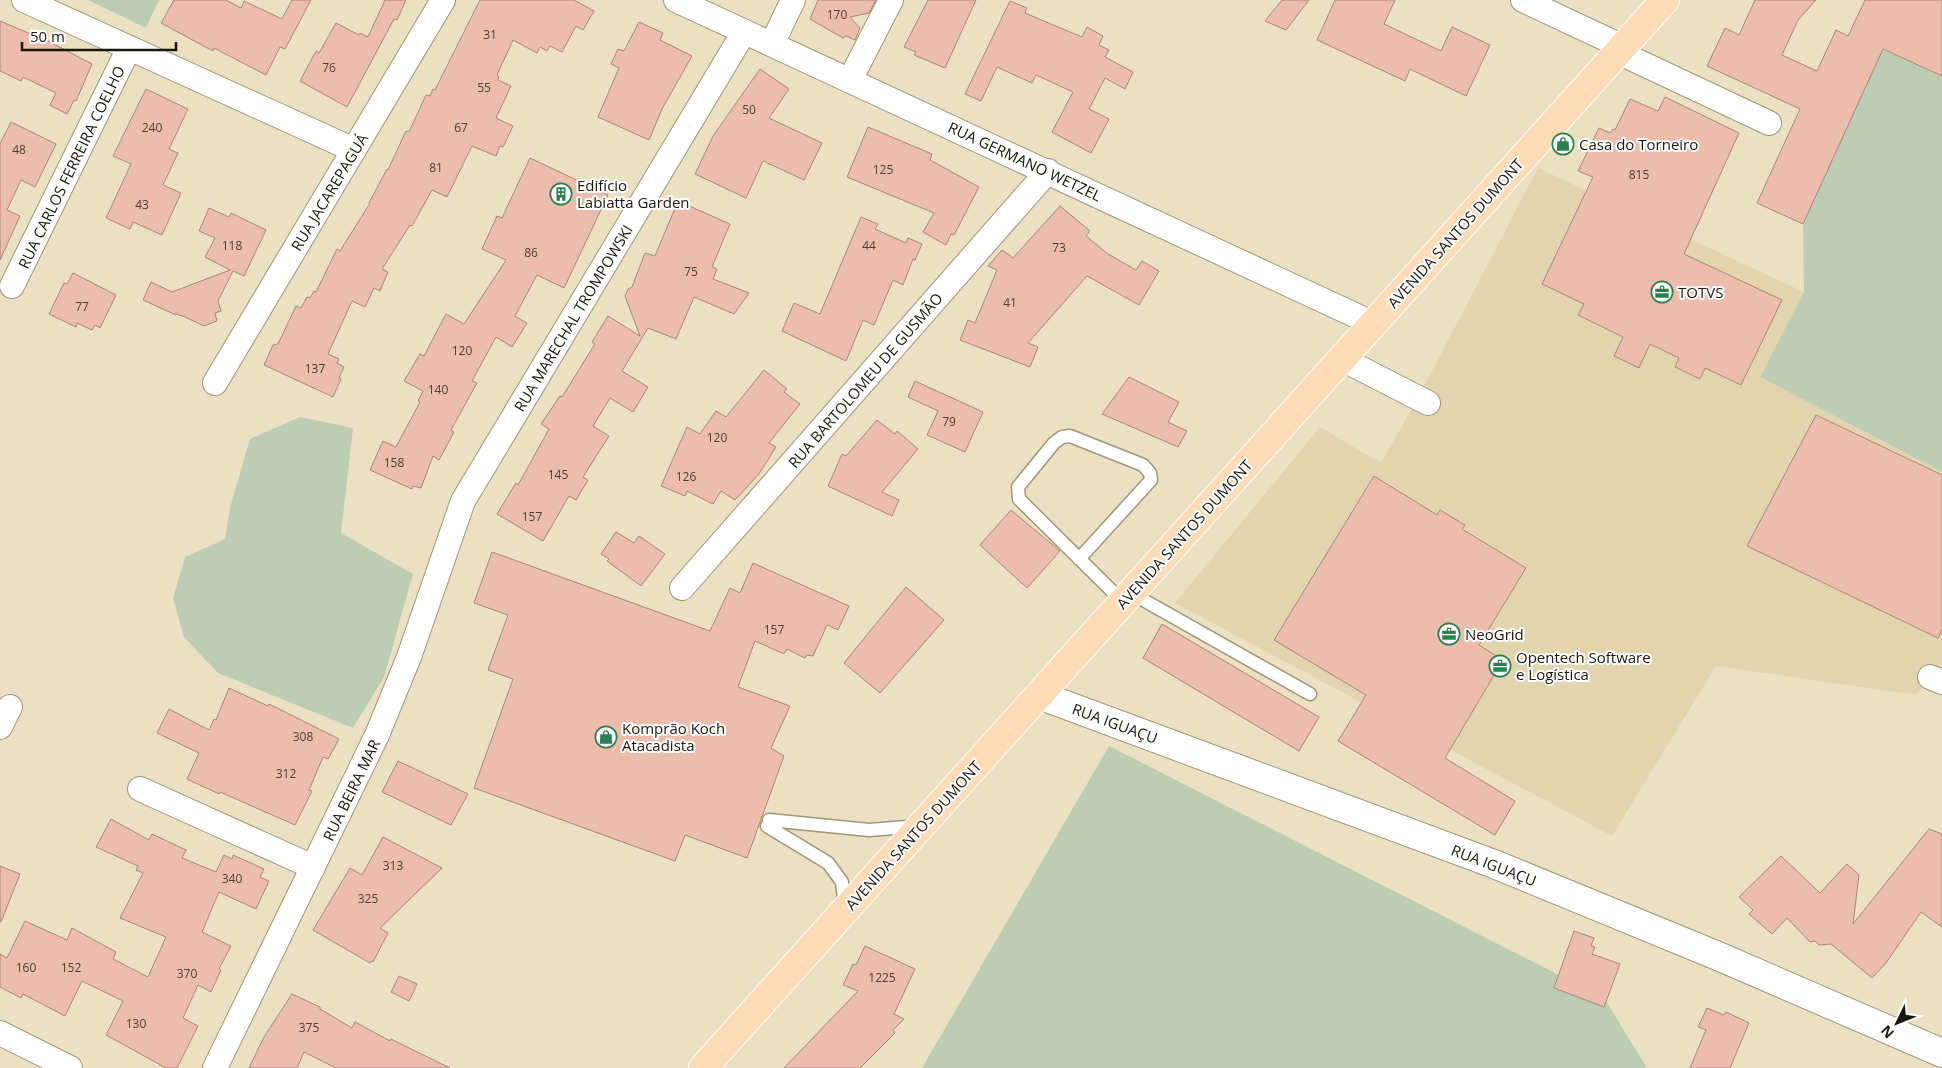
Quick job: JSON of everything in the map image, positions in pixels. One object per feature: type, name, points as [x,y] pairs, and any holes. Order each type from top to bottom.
[{"type":"main road","name":"AVENIDA SANTOS DUMONT","points":[[703,1068],[1665,0]]},
{"type":"street","points":[[24,0],[354,150]]},
{"type":"street","name":"RUA JACAREPAGUÁ","points":[[215,384],[443,0]]},
{"type":"street","name":"RUA GERMANO WETZEL","points":[[676,0],[1374,324]]},
{"type":"street","points":[[772,44],[793,0]]},
{"type":"street","points":[[850,80],[891,0]]},
{"type":"street","points":[[1523,0],[1769,123]]},
{"type":"street","name":"RUA MARECHAL TROMPOWSKI","points":[[463,501],[744,32]]},
{"type":"street","name":"RUA CARLOS FERREIRA COELHO","points":[[12,286],[129,48]]},
{"type":"street","name":"RUA BARTOLOMEU DE GUSMÃO","points":[[682,588],[1048,172]]},
{"type":"street","points":[[1342,359],[1428,403]]},
{"type":"street","name":"RUA BEIRA MAR","points":[[215,1068],[395,694],[463,501]]},
{"type":"street","name":"RUA IGUAÇU","points":[[1039,695],[1494,864],[1718,956],[1942,1053]]},
{"type":"street","points":[[140,789],[313,867]]},
{"type":"street","points":[[0,1033],[70,1068]]},
{"type":"lane","points":[[1079,559],[1151,480],[1150,473],[1143,465],[1070,436],[1062,437],[1054,442],[1018,487],[1019,499],[1079,559],[1127,598],[1310,694]]},
{"type":"lane","points":[[845,910],[842,882],[828,863],[768,823],[869,830],[922,825]]},
{"type":"shaded area","name":"TOTVS","points":[[1538,168],[1804,292],[1760,377],[1942,472],[1942,663],[1916,695],[1716,666],[1612,836],[1175,603],[1320,427],[1381,463],[1418,398]]},
{"type":"green space","points":[[88,0],[159,0],[146,28]]},
{"type":"green space","points":[[1882,49],[1942,62],[1942,472],[1760,377],[1804,292],[1803,224]]},
{"type":"green space","points":[[300,417],[353,428],[341,533],[413,574],[384,677],[353,728],[218,673],[184,637],[173,598],[185,557],[225,539],[231,504],[250,439]]},
{"type":"green space","points":[[1109,746],[1604,998],[1647,1068],[922,1068]]},
{"type":"building","points":[[174,0],[226,0],[241,8],[244,1],[282,19],[292,0],[311,0],[285,49],[280,47],[266,75],[214,48],[213,51],[161,23]]},
{"type":"building","points":[[385,0],[406,0],[397,20],[394,19],[347,107],[300,81],[316,51],[319,53],[336,23],[359,35],[360,33],[368,37]]},
{"type":"building","points":[[480,0],[574,0],[594,11],[583,30],[576,26],[562,52],[550,46],[547,51],[540,47],[537,53],[513,40],[497,75],[499,77],[498,80],[511,86],[496,118],[513,126],[503,147],[500,146],[496,156],[472,146],[447,197],[432,190],[412,226],[410,225],[382,269],[388,272],[380,291],[374,288],[365,307],[352,301],[328,354],[339,359],[337,363],[344,367],[333,397],[264,365],[273,345],[278,344],[296,306],[301,308],[307,297],[310,298],[314,291],[316,292],[337,249],[340,251],[370,203],[406,131],[409,132],[426,95],[430,96],[433,89],[435,90]]},
{"type":"building","points":[[818,0],[876,0],[869,13],[850,17],[860,28],[855,40],[846,36],[843,38],[810,19]]},
{"type":"building","points":[[928,0],[976,0],[945,68],[914,55],[916,52],[904,47]]},
{"type":"building","points":[[1282,0],[1309,0],[1286,30],[1265,21]]},
{"type":"building","points":[[1335,0],[1395,0],[1384,24],[1441,51],[1452,27],[1490,45],[1466,96],[1410,69],[1405,81],[1317,40]]},
{"type":"building","points":[[1755,0],[1816,0],[1798,20],[1782,55],[1817,71],[1836,30],[1848,36],[1865,0],[1942,0],[1942,76],[1883,49],[1803,224],[1757,203],[1800,109],[1707,66],[1725,28],[1739,35]]},
{"type":"building","points":[[1010,1],[1027,8],[1025,13],[1082,37],[1087,27],[1103,36],[1099,45],[1109,50],[1105,57],[1133,72],[1125,89],[1105,78],[1089,109],[1109,119],[1091,153],[1052,132],[1073,92],[1036,75],[1032,83],[997,67],[981,101],[965,94]]},
{"type":"building","points":[[0,21],[52,43],[92,64],[76,101],[74,100],[67,114],[50,105],[56,93],[23,77],[21,81],[0,71]]},
{"type":"building","points":[[639,22],[663,33],[660,40],[692,56],[662,109],[649,140],[598,117],[619,68],[611,64],[618,49],[624,51]]},
{"type":"building","points":[[760,69],[789,89],[769,118],[822,143],[804,180],[763,161],[746,198],[695,174],[713,136]]},
{"type":"building","points":[[146,89],[188,109],[169,149],[178,153],[163,185],[181,193],[162,235],[133,222],[130,229],[106,218],[131,164],[113,156]]},
{"type":"building","points":[[1665,97],[1739,133],[1684,254],[1782,300],[1741,385],[1705,368],[1700,379],[1675,367],[1679,358],[1650,344],[1639,368],[1614,356],[1623,337],[1578,315],[1584,304],[1542,284],[1593,177],[1578,171],[1599,128],[1610,133],[1613,129],[1615,130],[1630,99],[1658,111]]},
{"type":"building","points":[[11,122],[56,144],[35,187],[21,180],[7,210],[20,216],[0,260],[0,144]]},
{"type":"building","points":[[868,127],[932,154],[930,160],[979,187],[954,235],[951,234],[946,245],[923,232],[934,213],[847,177]]},
{"type":"building","points":[[530,158],[608,195],[564,288],[537,275],[515,316],[527,323],[512,347],[496,337],[472,381],[477,383],[451,430],[454,432],[439,460],[433,456],[421,488],[413,486],[412,489],[370,470],[383,441],[396,447],[420,402],[418,401],[423,391],[404,381],[420,354],[424,356],[446,314],[464,324],[506,260],[482,249],[497,216],[502,218]]},
{"type":"building","points":[[678,201],[730,224],[712,267],[717,269],[713,279],[749,293],[734,314],[694,297],[676,339],[648,328],[622,371],[648,387],[633,412],[610,398],[593,426],[609,436],[583,477],[588,480],[576,500],[569,496],[543,541],[497,514],[516,483],[518,485],[549,429],[541,424],[560,396],[562,397],[595,344],[592,342],[608,316],[640,336],[625,296],[628,289],[632,287],[645,253],[655,256]]},
{"type":"building","points":[[1060,206],[1090,231],[1086,236],[1108,254],[1136,270],[1142,261],[1159,271],[1139,305],[1087,276],[1028,343],[1038,347],[1030,367],[960,340],[968,320],[975,323],[997,270],[988,266],[1002,250],[1013,258]]},
{"type":"building","points":[[209,208],[229,217],[231,213],[266,230],[244,276],[233,271],[218,301],[221,311],[215,313],[217,321],[204,326],[143,300],[151,282],[172,292],[230,270],[205,257],[215,238],[199,231]]},
{"type":"building","points":[[861,217],[878,224],[875,229],[906,243],[908,238],[922,244],[915,260],[913,259],[903,285],[893,280],[874,325],[863,320],[846,361],[782,331],[794,303],[820,314]]},
{"type":"building","points":[[73,273],[116,295],[100,328],[95,325],[92,330],[77,323],[76,327],[49,314],[64,283],[67,284]]},
{"type":"building","points":[[764,370],[787,389],[784,392],[800,404],[769,443],[776,447],[759,474],[735,500],[721,491],[713,504],[687,491],[685,496],[661,486],[687,427],[700,434],[716,411],[726,417]]},
{"type":"building","points":[[1129,377],[1179,402],[1168,422],[1187,431],[1178,447],[1102,414]]},
{"type":"building","points":[[915,381],[983,412],[965,452],[927,435],[938,411],[908,397]]},
{"type":"building","points":[[1816,415],[1942,475],[1942,629],[1938,638],[1747,546]]},
{"type":"building","points":[[877,420],[895,434],[897,431],[918,449],[882,492],[899,500],[892,516],[828,486],[842,454],[846,456]]},
{"type":"building","points":[[1374,476],[1437,515],[1440,510],[1465,525],[1462,529],[1526,568],[1479,645],[1503,660],[1445,758],[1515,801],[1495,835],[1338,741],[1366,695],[1274,640]]},
{"type":"building","points":[[1011,510],[1060,551],[1027,588],[980,545]]},
{"type":"building","points":[[616,532],[634,543],[639,536],[665,554],[641,586],[607,561],[609,559],[601,554]]},
{"type":"building","name":"Komprão Koch Atacadista","points":[[492,552],[710,631],[730,588],[740,593],[753,563],[849,606],[838,630],[827,625],[813,656],[807,655],[805,658],[787,649],[784,654],[755,641],[738,687],[790,706],[771,748],[784,756],[747,858],[685,835],[675,861],[474,788],[513,679],[488,670],[508,615],[474,603]]},
{"type":"building","points":[[906,587],[944,620],[880,693],[844,663]]},
{"type":"building","points":[[1162,624],[1319,717],[1299,751],[1143,658]]},
{"type":"building","points":[[229,688],[268,706],[269,704],[339,739],[328,759],[323,757],[309,790],[312,791],[295,825],[187,779],[199,753],[157,733],[169,709],[209,730],[214,719],[216,720]]},
{"type":"building","points":[[398,761],[468,794],[451,825],[382,792]]},
{"type":"building","points":[[111,819],[149,840],[152,834],[186,850],[182,858],[216,872],[224,855],[232,859],[233,855],[264,869],[260,877],[269,881],[256,909],[219,892],[202,932],[231,946],[219,969],[221,970],[211,992],[198,985],[183,1018],[198,1026],[177,1068],[166,1068],[106,1035],[123,1001],[82,981],[65,1016],[23,994],[21,998],[0,987],[0,954],[7,958],[25,921],[67,940],[72,928],[116,952],[113,959],[148,977],[166,937],[120,918],[143,873],[136,870],[138,866],[96,847]]},
{"type":"building","points":[[1929,829],[1942,834],[1942,927],[1921,912],[1886,963],[1872,978],[1831,944],[1819,945],[1815,941],[1810,942],[1787,918],[1772,934],[1749,914],[1753,910],[1739,897],[1781,856],[1820,893],[1847,864],[1859,875],[1853,924]]},
{"type":"building","points":[[383,837],[442,868],[380,928],[388,933],[373,962],[371,961],[370,963],[313,930],[350,868],[362,875]]},
{"type":"building","points":[[0,866],[20,874],[1,922],[0,922]]},
{"type":"building","points":[[1574,931],[1594,938],[1591,946],[1595,947],[1592,954],[1620,964],[1604,1007],[1554,988]]},
{"type":"building","points":[[865,946],[915,969],[894,1014],[904,1019],[893,1030],[895,1033],[860,1068],[784,1068],[858,991],[843,985],[853,964],[856,965]]},
{"type":"building","points":[[399,976],[417,984],[409,1001],[391,992]]},
{"type":"building","points":[[292,994],[320,1007],[320,1009],[352,1028],[355,1022],[390,1041],[391,1039],[450,1068],[336,1068],[304,1052],[297,1068],[249,1068],[264,1037]]},
{"type":"building","points":[[1707,1008],[1724,1015],[1726,1012],[1749,1023],[1730,1068],[1690,1068],[1706,1030],[1698,1027]]},
{"type":"place","name":"Casa do Torneiro","points":[[1563,144]]},
{"type":"place","name":"Edifício Labiatta Garden","points":[[561,194]]},
{"type":"place","name":"TOTVS","points":[[1662,292]]},
{"type":"place","name":"NeoGrid","points":[[1449,634]]},
{"type":"place","name":"Opentech Software e Logística","points":[[1500,666]]},
{"type":"place","name":"Komprão Koch Atacadista","points":[[606,737]]}]
